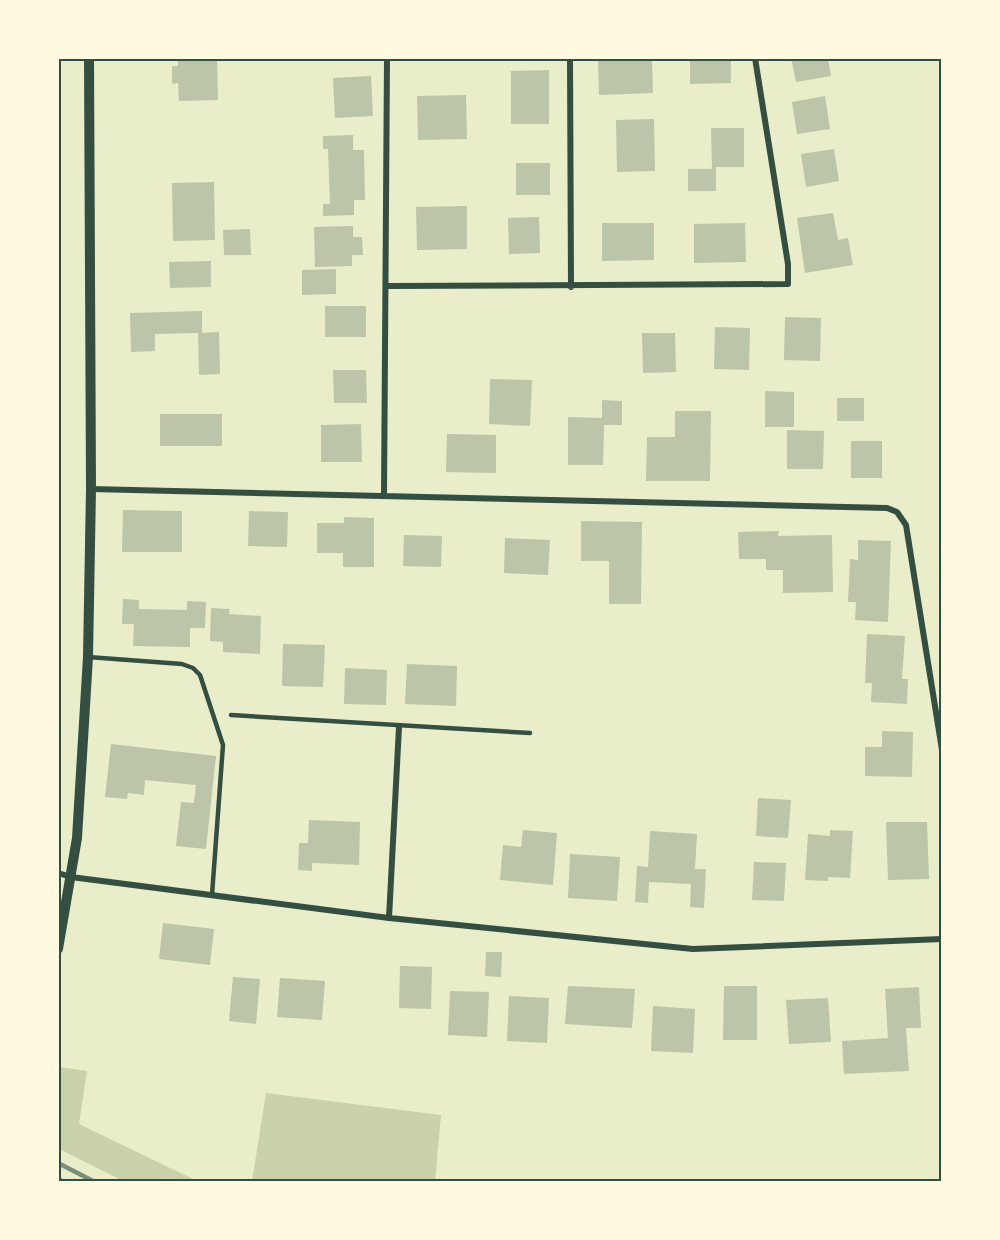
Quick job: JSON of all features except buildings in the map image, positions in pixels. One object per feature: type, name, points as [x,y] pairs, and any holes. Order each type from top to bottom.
[{"type":"street","points":[[58,949],[77,838],[88,657],[91,489],[89,58]]},
{"type":"street","points":[[384,495],[387,58]]},
{"type":"street","points":[[570,58],[571,287]]},
{"type":"street","points":[[387,286],[571,287],[788,284],[788,264],[755,58]]},
{"type":"street","points":[[91,489],[887,508],[897,512],[906,525],[942,750]]},
{"type":"street","points":[[389,918],[399,727]]},
{"type":"street","points":[[58,873],[71,877],[389,918],[693,949],[942,939]]},
{"type":"lane","points":[[88,657],[182,664],[193,668],[200,675],[223,745],[212,895]]},
{"type":"lane","points":[[231,715],[399,727],[530,733]]},
{"type":"green space","points":[[59,1067],[87,1071],[79,1124],[197,1181],[123,1181],[59,1149]]},
{"type":"green space","points":[[266,1093],[441,1115],[435,1181],[252,1181]]},
{"type":"railway","points":[[58,1163],[95,1182]]},
{"type":"railway","points":[[58,1179],[64,1182]]}]
